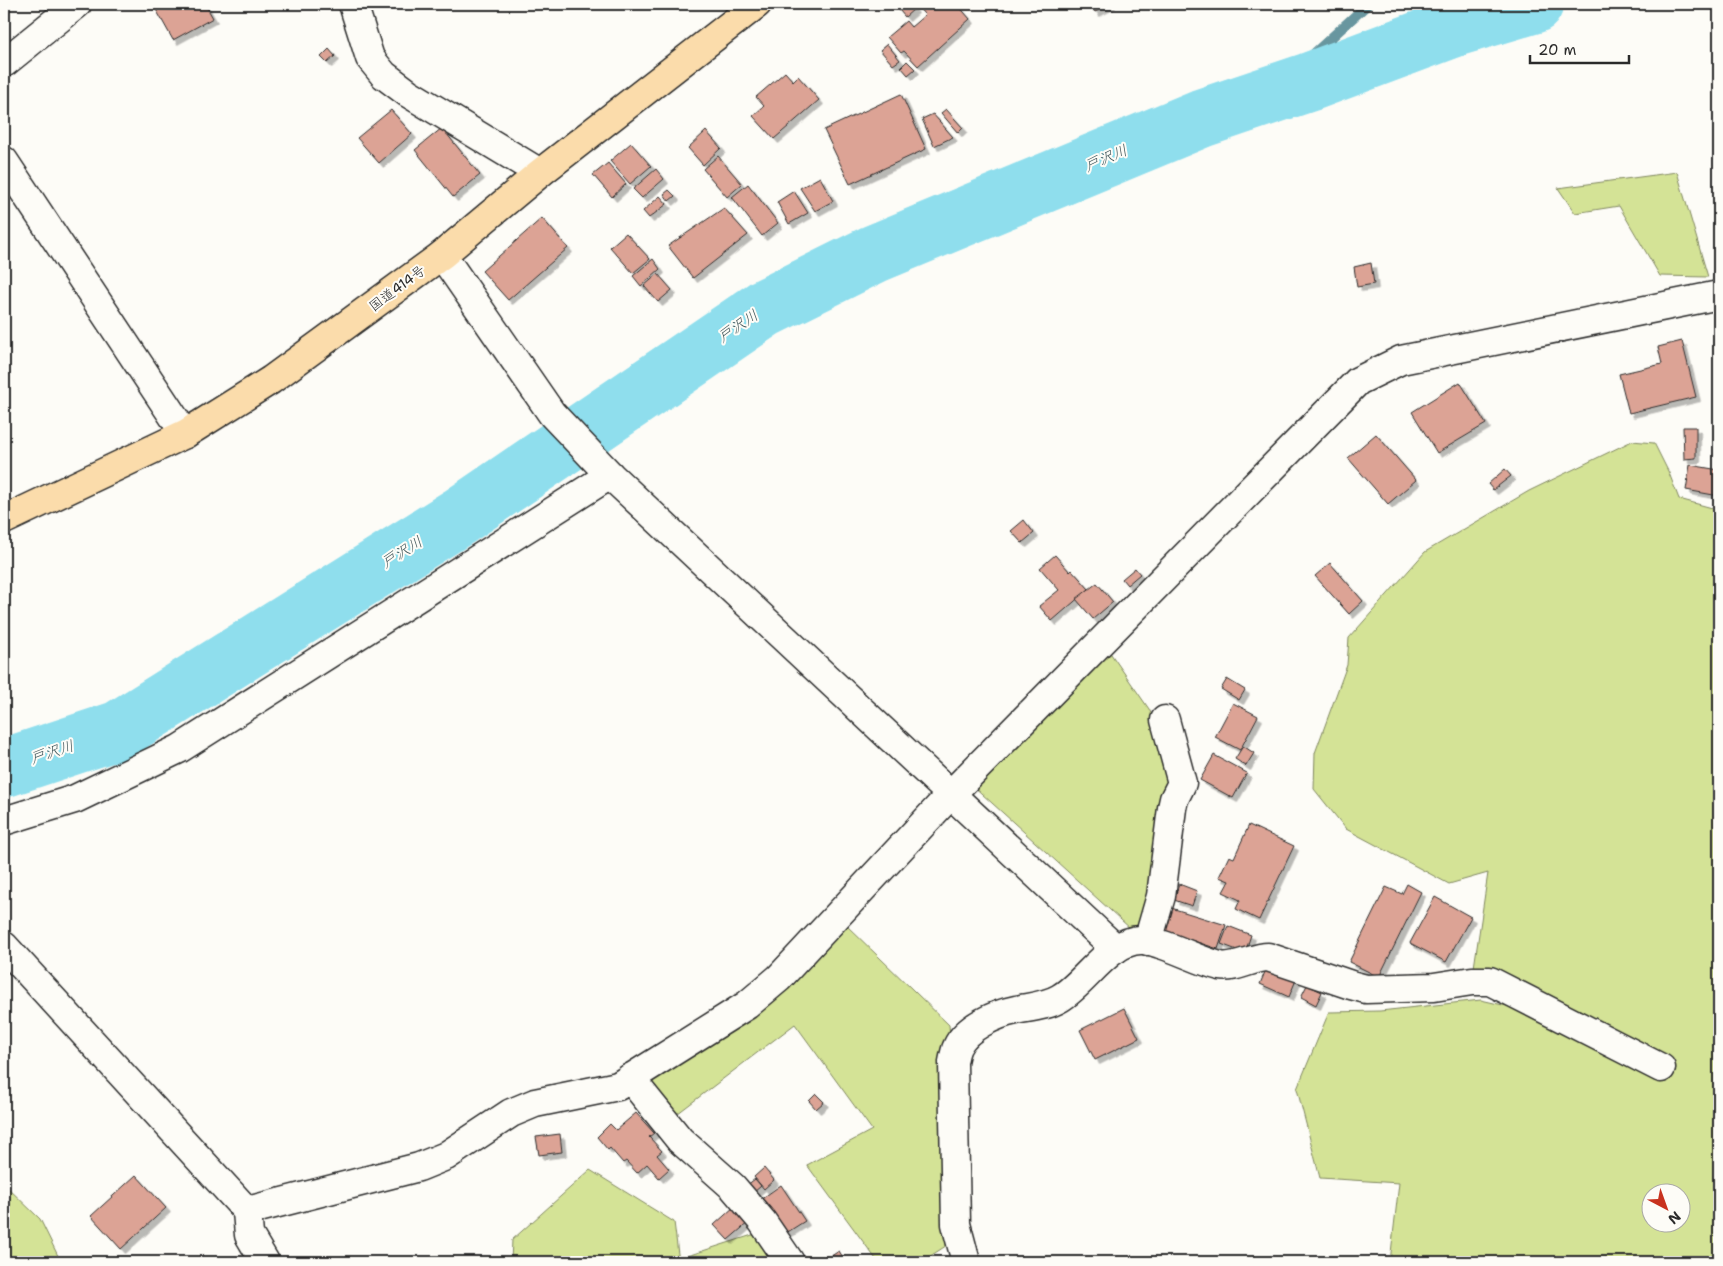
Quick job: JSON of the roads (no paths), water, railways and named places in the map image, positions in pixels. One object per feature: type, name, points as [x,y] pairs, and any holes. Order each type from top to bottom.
[{"type":"highway","name":"国道414号","points":[[4,520],[185,434],[271,380],[442,255],[540,173],[757,4]]},
{"type":"street","points":[[4,62],[77,4]]},
{"type":"street","points":[[353,4],[370,58],[384,75],[408,93],[540,173]]},
{"type":"street","points":[[4,161],[185,434]]},
{"type":"street","points":[[442,255],[552,414],[610,475],[1116,949]]},
{"type":"street","points":[[247,1211],[419,1166],[446,1156],[511,1113],[535,1103],[618,1086],[747,1005],[779,978],[951,794],[1358,381],[1401,360],[1719,295]]},
{"type":"street","points":[[4,821],[75,799],[179,749],[610,475]]},
{"type":"street","points":[[1148,941],[1161,896],[1172,808],[1182,783],[1165,720]]},
{"type":"street","points":[[966,1262],[956,1224],[953,1062],[956,1047],[963,1038],[987,1020],[999,1015],[1058,1000],[1074,989],[1116,949],[1142,939],[1222,966],[1268,957],[1366,989],[1434,987],[1490,981],[1661,1068]]},
{"type":"street","points":[[4,946],[247,1211],[249,1235],[265,1262]]},
{"type":"street","points":[[630,1078],[680,1140],[733,1187],[762,1221],[790,1262]]},
{"type":"waterway","points":[[1292,88],[1308,59],[1368,4]]},
{"type":"waterway","name":"戸沢川","points":[[4,768],[119,730],[460,516],[765,308],[874,254],[1202,118],[1309,82],[1456,27],[1534,4]]}]
